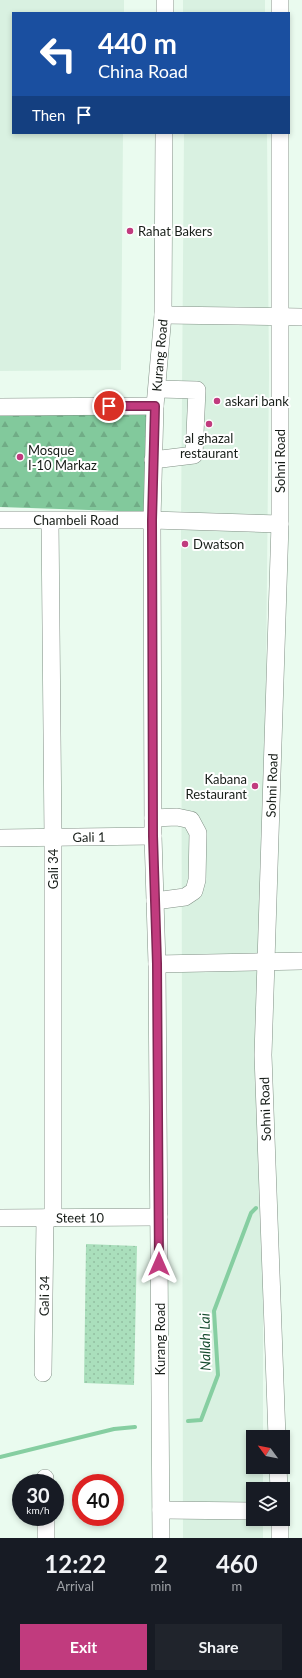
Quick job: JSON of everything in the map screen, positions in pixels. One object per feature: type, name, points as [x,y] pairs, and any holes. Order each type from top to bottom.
[{"type":"street","points":[[165,0],[165,12]]},
{"type":"street","points":[[280,0],[280,12]]},
{"type":"street","name":"Kurang Road","points":[[161,1538],[157,964],[153,836],[152,520],[155,406],[158,389],[163,315],[164,134]]},
{"type":"street","name":"Sohni Road","points":[[277,1430],[263,1055],[280,524],[280,134]]},
{"type":"street","points":[[163,315],[302,317]]},
{"type":"street","points":[[153,460],[194,455],[197,390],[158,389]]},
{"type":"street","points":[[0,407],[155,406]]},
{"type":"street","name":"Chambeli Road","points":[[0,520],[152,520],[280,524]]},
{"type":"street","name":"Gali 34","points":[[43,1373],[49,1218],[53,838],[50,521]]},
{"type":"street","points":[[153,818],[177,817],[191,820],[198,833],[197,880],[194,891],[185,897],[155,901]]},
{"type":"street","name":"Gali 1","points":[[0,838],[153,836]]},
{"type":"street","points":[[157,964],[302,961]]},
{"type":"street","name":"Steet 10","points":[[0,1218],[159,1217]]},
{"type":"street","points":[[161,1510],[246,1511]]},
{"type":"street","points":[[46,1526],[46,1538]]},
{"type":"street","points":[[280,1526],[280,1538]]},
{"type":"shaded area","points":[[0,0],[124,0],[124,12],[12,12],[12,134],[123,134],[121,370],[0,371]]},
{"type":"shaded area","points":[[183,0],[265,0],[265,12],[183,12]]},
{"type":"shaded area","points":[[184,134],[267,134],[269,374],[263,981],[263,1430],[246,1430],[246,1474],[263,1474],[263,1482],[246,1482],[246,1526],[263,1526],[263,1538],[183,1538],[181,524]]},
{"type":"green space","points":[[150,413],[148,512],[0,507],[0,416]]},
{"type":"green space","points":[[86,1244],[137,1246],[134,1385],[84,1383]]},
{"type":"waterway","name":"Nallah Lai","points":[[188,1421],[201,1420],[218,1375],[214,1311],[251,1213],[256,1208]]},
{"type":"waterway","name":"Nallah Lai","points":[[0,1457],[114,1429],[135,1427]]},
{"type":"place","name":"Rahat Bakers","points":[[130,231]]},
{"type":"place","name":"askari bank","points":[[217,401]]},
{"type":"place","name":"al ghazal restaurant","points":[[209,424]]},
{"type":"place","name":"Mosque I-10 Markaz","points":[[20,457]]},
{"type":"place","name":"Dwatson","points":[[185,544]]},
{"type":"place","name":"Kabana Restaurant","points":[[255,786]]},
{"type":"route","points":[[109,406],[155,406],[152,520],[153,836],[157,964],[159,1264]]}]
